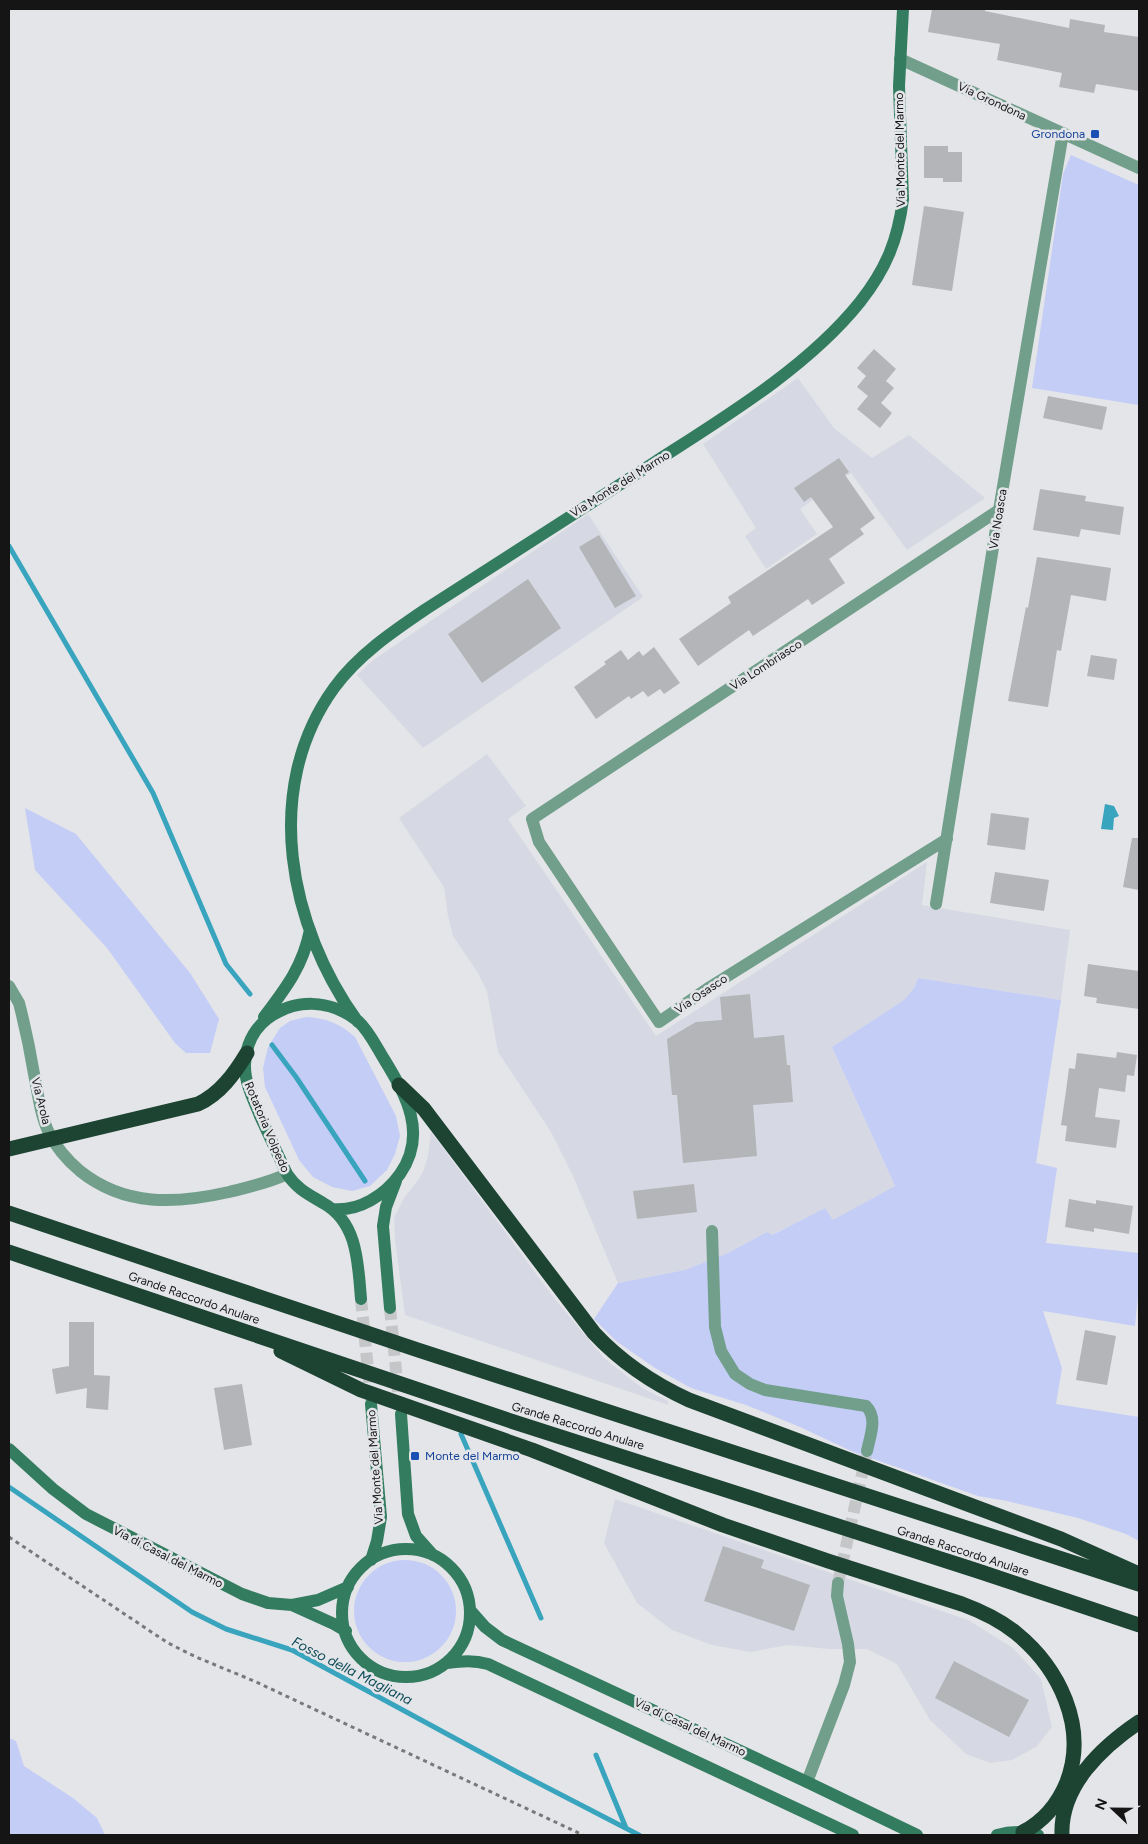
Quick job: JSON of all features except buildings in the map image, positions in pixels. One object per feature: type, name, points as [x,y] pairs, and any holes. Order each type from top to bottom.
[{"type":"highway","points":[[9,1149],[198,1104],[209,1098],[229,1079],[247,1053]]},
{"type":"highway","points":[[399,1085],[424,1109],[578,1315],[622,1361],[651,1382],[682,1397],[1061,1539],[1139,1574]]},
{"type":"highway","name":"Grande Raccordo Anulare","points":[[9,1213],[1139,1584]]},
{"type":"highway","name":"Grande Raccordo Anulare","points":[[9,1252],[508,1420],[704,1482],[868,1537],[978,1570],[1139,1625]]},
{"type":"highway","points":[[235,1328],[336,1380],[361,1390],[532,1450],[722,1525],[940,1596],[980,1611],[1017,1634],[1040,1657],[1054,1676],[1070,1713],[1075,1743],[1073,1763],[1064,1789],[1056,1804],[1043,1818],[1023,1832]]},
{"type":"highway","points":[[1062,1835],[1063,1818],[1068,1802],[1089,1766],[1112,1742],[1139,1722]]},
{"type":"main road","name":"Via Monte del Marmo","points":[[358,1022],[329,978],[310,930],[295,874],[291,836],[291,803],[296,770],[305,742],[334,688],[358,660],[403,625],[709,427],[792,369],[830,336],[860,303],[883,268],[893,248],[899,227],[902,199],[900,59],[903,9]]},
{"type":"main road","name":"Via Monte del Marmo","points":[[257,1027],[303,958],[310,930]]},
{"type":"main road","points":[[257,1027],[279,1011],[299,1004],[331,1006],[339,1010],[358,1022],[368,1034],[399,1085],[410,1110],[414,1136],[409,1158],[396,1178],[367,1202],[347,1209],[332,1209]]},
{"type":"main road","name":"Rotatoria Volpedo","points":[[257,1027],[247,1053],[246,1076],[248,1085],[287,1174],[296,1187],[332,1209]]},
{"type":"main road","points":[[390,1308],[383,1226],[386,1207],[396,1178]]},
{"type":"main road","points":[[332,1209],[343,1220],[353,1240],[361,1299]]},
{"type":"main road","name":"Via Monte del Marmo","points":[[371,1404],[381,1517],[377,1541],[371,1560]]},
{"type":"main road","points":[[401,1414],[408,1514],[416,1536],[433,1555]]},
{"type":"main road","name":"Via di Casal del Marmo","points":[[9,1449],[53,1490],[98,1521],[242,1594],[268,1602],[292,1606],[319,1616],[346,1631]]},
{"type":"main road","points":[[401,1550],[422,1551],[433,1555],[447,1564],[465,1587],[470,1610],[464,1640],[447,1663],[426,1675],[409,1678],[392,1676],[377,1670],[363,1660],[356,1652],[346,1631],[343,1617],[348,1587],[357,1572],[380,1555],[401,1550]]},
{"type":"main road","points":[[292,1606],[318,1600],[348,1587]]},
{"type":"main road","name":"Via di Casal del Marmo","points":[[470,1610],[485,1627],[502,1640],[917,1835]]},
{"type":"main road","points":[[447,1663],[472,1661],[488,1664],[853,1835]]},
{"type":"main road","points":[[997,1835],[1006,1832],[1023,1832],[1038,1835]]},
{"type":"street","name":"Via Grondona","points":[[900,59],[1139,168]]},
{"type":"street","name":"Via Noasca","points":[[936,904],[999,510],[1063,133]]},
{"type":"street","name":"Via Lombriasco","points":[[532,819],[999,510]]},
{"type":"street","name":"Via Osasco","points":[[532,819],[539,842],[659,1022],[710,987],[947,839]]},
{"type":"street","name":"Via Arola","points":[[9,986],[19,1003],[42,1114],[54,1141],[68,1160],[87,1176],[107,1189],[120,1194],[148,1200],[188,1200],[262,1184],[287,1174]]},
{"type":"street","points":[[712,1231],[715,1327],[721,1351],[729,1367],[735,1374],[750,1384],[765,1390],[866,1406],[873,1419],[867,1451]]},
{"type":"street","points":[[807,1782],[824,1742],[850,1662],[848,1644],[837,1596],[838,1583]]},
{"type":"path","points":[[9,1537],[168,1643],[583,1835]]},
{"type":"shaded area","points":[[1071,155],[1139,185],[1139,405],[1032,388],[1063,174]]},
{"type":"shaded area","points":[[798,378],[834,428],[872,458],[909,435],[985,498],[907,550],[851,473],[800,509],[817,534],[766,569],[745,536],[756,528],[703,444]]},
{"type":"shaded area","points":[[588,514],[643,597],[423,748],[357,675],[372,661]]},
{"type":"shaded area","points":[[487,754],[526,806],[508,819],[656,1036],[927,862],[922,905],[1070,930],[1061,1000],[918,978],[914,988],[904,1000],[832,1047],[895,1186],[833,1221],[825,1208],[771,1235],[767,1232],[728,1253],[685,1270],[618,1283],[573,1176],[551,1132],[498,1052],[487,991],[478,973],[453,936],[444,887],[399,818]]},
{"type":"shaded area","points":[[1105,804],[1114,806],[1119,816],[1114,818],[1113,830],[1101,829]]},
{"type":"shaded area","points":[[25,808],[76,834],[190,973],[219,1019],[210,1053],[186,1053],[175,1043],[107,948],[35,870]]},
{"type":"shaded area","points":[[918,978],[1061,1000],[1036,1163],[1057,1168],[1046,1243],[1139,1253],[1139,1285],[1135,1326],[1043,1311],[1062,1368],[1056,1404],[1139,1417],[1139,1541],[1126,1534],[1078,1518],[978,1496],[851,1451],[800,1427],[746,1405],[691,1388],[655,1368],[616,1341],[594,1319],[618,1283],[685,1270],[728,1253],[767,1232],[772,1235],[825,1208],[833,1220],[895,1186],[832,1047],[904,1000],[914,988]]},
{"type":"shaded area","points":[[306,1017],[333,1022],[355,1037],[396,1116],[400,1136],[395,1154],[387,1170],[370,1186],[352,1191],[332,1187],[313,1177],[299,1160],[265,1087],[263,1068],[268,1047],[280,1028],[290,1021]]},
{"type":"shaded area","points":[[431,1132],[554,1298],[604,1358],[642,1388],[668,1401],[668,1405],[405,1315],[394,1218],[404,1198],[419,1179],[424,1169],[428,1156]]},
{"type":"shaded area","points":[[615,1499],[968,1620],[1013,1648],[1041,1679],[1052,1727],[1036,1747],[1012,1760],[990,1763],[966,1754],[930,1720],[897,1664],[867,1649],[829,1649],[788,1645],[750,1652],[712,1645],[672,1630],[637,1603],[604,1543]]},
{"type":"shaded area","points":[[405,1560],[424,1564],[441,1575],[452,1592],[456,1611],[452,1630],[441,1647],[424,1658],[405,1662],[386,1658],[369,1647],[358,1630],[354,1611],[358,1592],[369,1575],[386,1564]]},
{"type":"shaded area","points":[[9,1738],[16,1741],[24,1766],[73,1798],[97,1818],[105,1835],[9,1835]]},
{"type":"waterway","points":[[9,546],[153,793],[226,964],[250,994]]},
{"type":"waterway","points":[[272,1045],[296,1077],[365,1181]]},
{"type":"waterway","points":[[461,1434],[541,1618]]},
{"type":"waterway","name":"Fosso della Magliana","points":[[9,1487],[192,1612],[226,1629],[292,1650],[519,1773],[639,1835]]},
{"type":"waterway","points":[[596,1755],[626,1828]]},
{"type":"tunnel","points":[[361,1299],[371,1401]]},
{"type":"tunnel","points":[[390,1308],[400,1411]]},
{"type":"tunnel","points":[[838,1583],[866,1456]]},
{"type":"place","name":"Grondona","points":[[1095,134]]},
{"type":"place","name":"Monte del Marmo","points":[[415,1456]]}]
